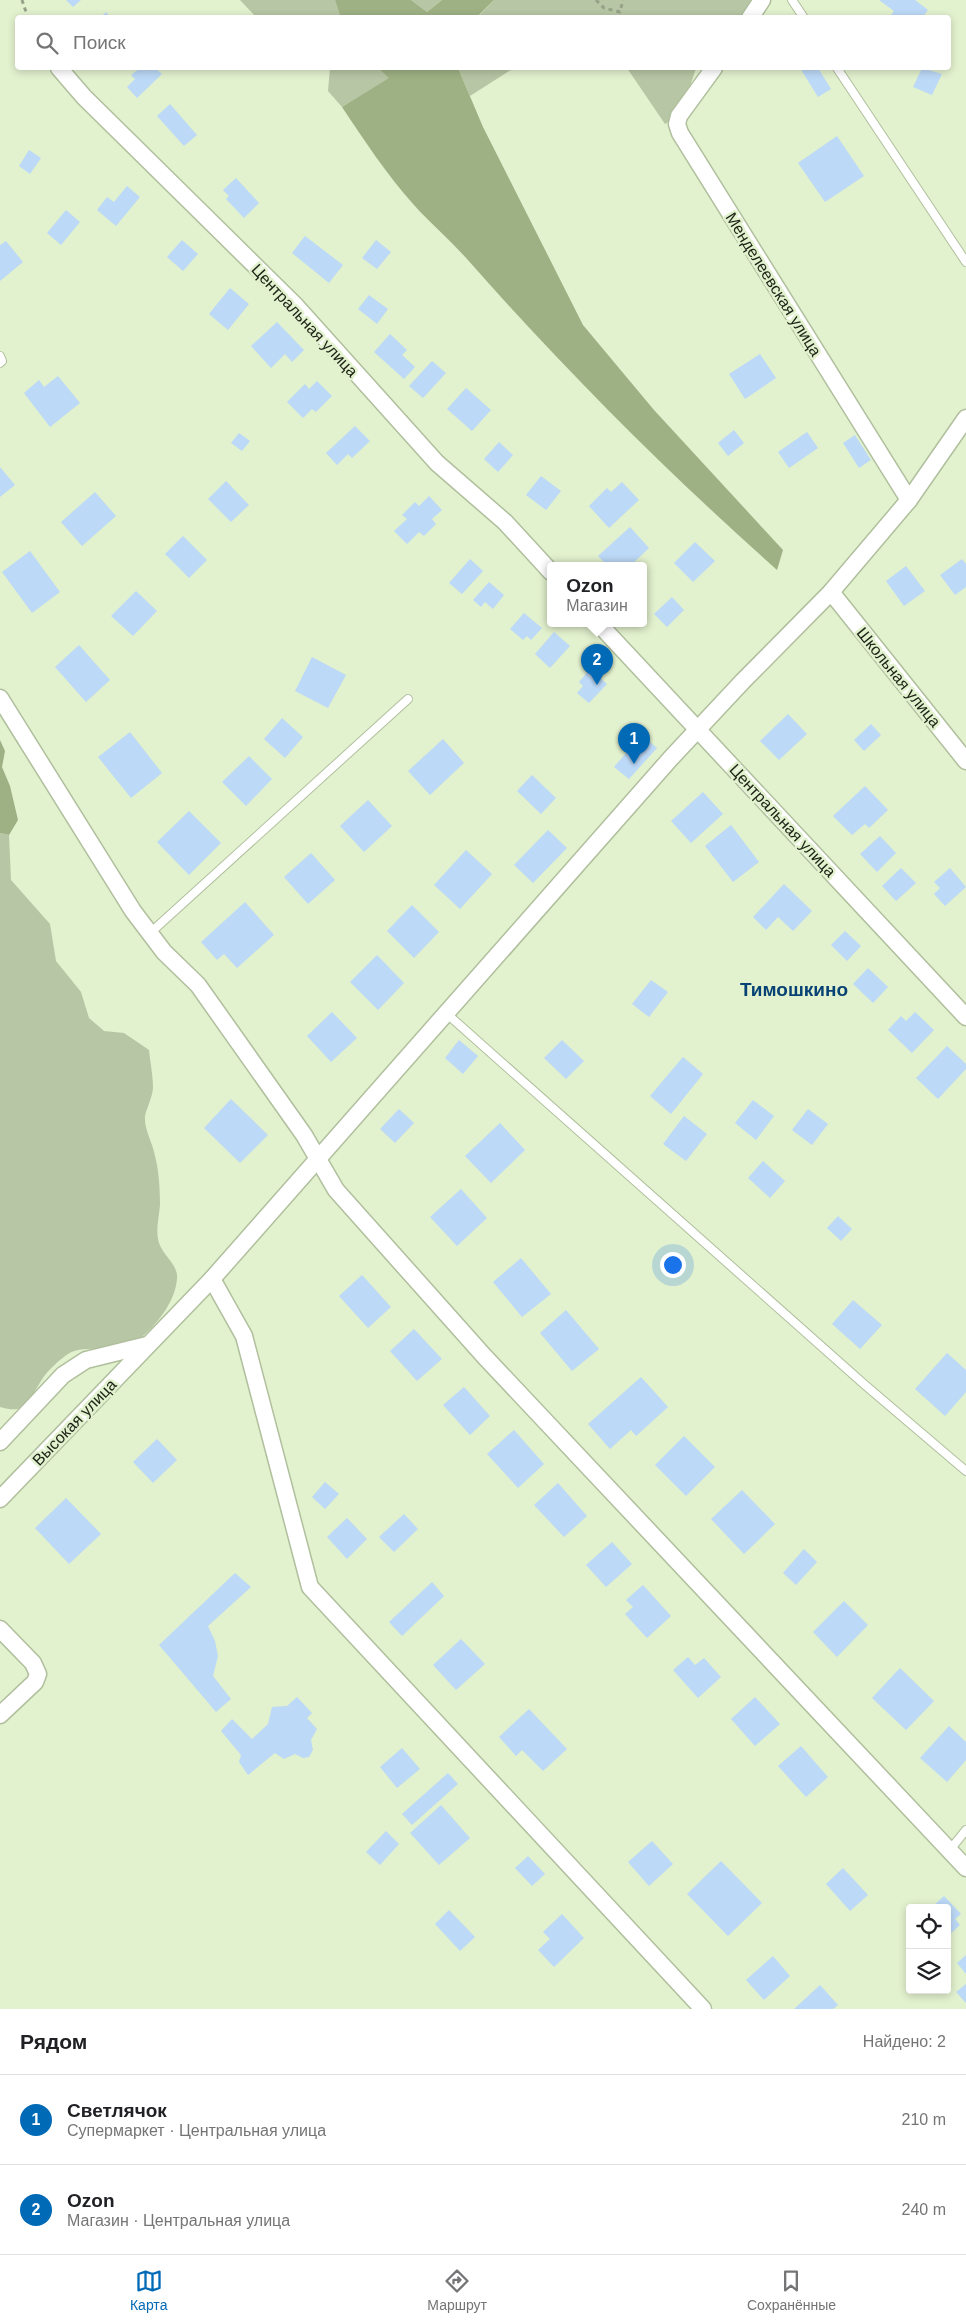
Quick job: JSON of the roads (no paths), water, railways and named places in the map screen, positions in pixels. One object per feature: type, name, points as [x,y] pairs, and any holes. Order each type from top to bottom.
[{"type":"street","points":[[752,15],[762,0]]},
{"type":"street","name":"Центральная улица","points":[[61,70],[84,97],[296,306],[437,463],[505,522],[547,568]]},
{"type":"street","name":"Менделеевская улица","points":[[713,70],[679,116],[677,124],[680,133],[909,500]]},
{"type":"street","name":"Высокая улица","points":[[0,1499],[212,1279],[698,728],[832,592],[909,500],[966,418]]},
{"type":"street","name":"Школьная улица","points":[[832,592],[966,761]]},
{"type":"street","name":"Центральная улица","points":[[602,627],[966,1017]]},
{"type":"street","points":[[0,698],[149,934],[198,986],[304,1135],[336,1190],[484,1356],[966,1868]]},
{"type":"street","points":[[212,1279],[244,1336],[310,1587],[703,2009]]},
{"type":"street","points":[[3,1435],[62,1375],[86,1360],[147,1345]]},
{"type":"street","points":[[0,1629],[33,1663],[38,1674],[35,1682],[0,1715]]},
{"type":"lane","points":[[792,0],[802,15]]},
{"type":"lane","points":[[838,70],[966,262]]},
{"type":"lane","points":[[0,356],[2,361],[0,363]]},
{"type":"lane","points":[[149,934],[408,699]]},
{"type":"lane","points":[[446,1012],[865,1385],[966,1471]]},
{"type":"lane","points":[[950,1850],[966,1830]]},
{"type":"place","name":"Ozon","points":[[597,685]]},
{"type":"place","name":"Светлячок","points":[[634,764]]},
{"type":"district","name":"Тимошкино","points":[[794,989]]}]
